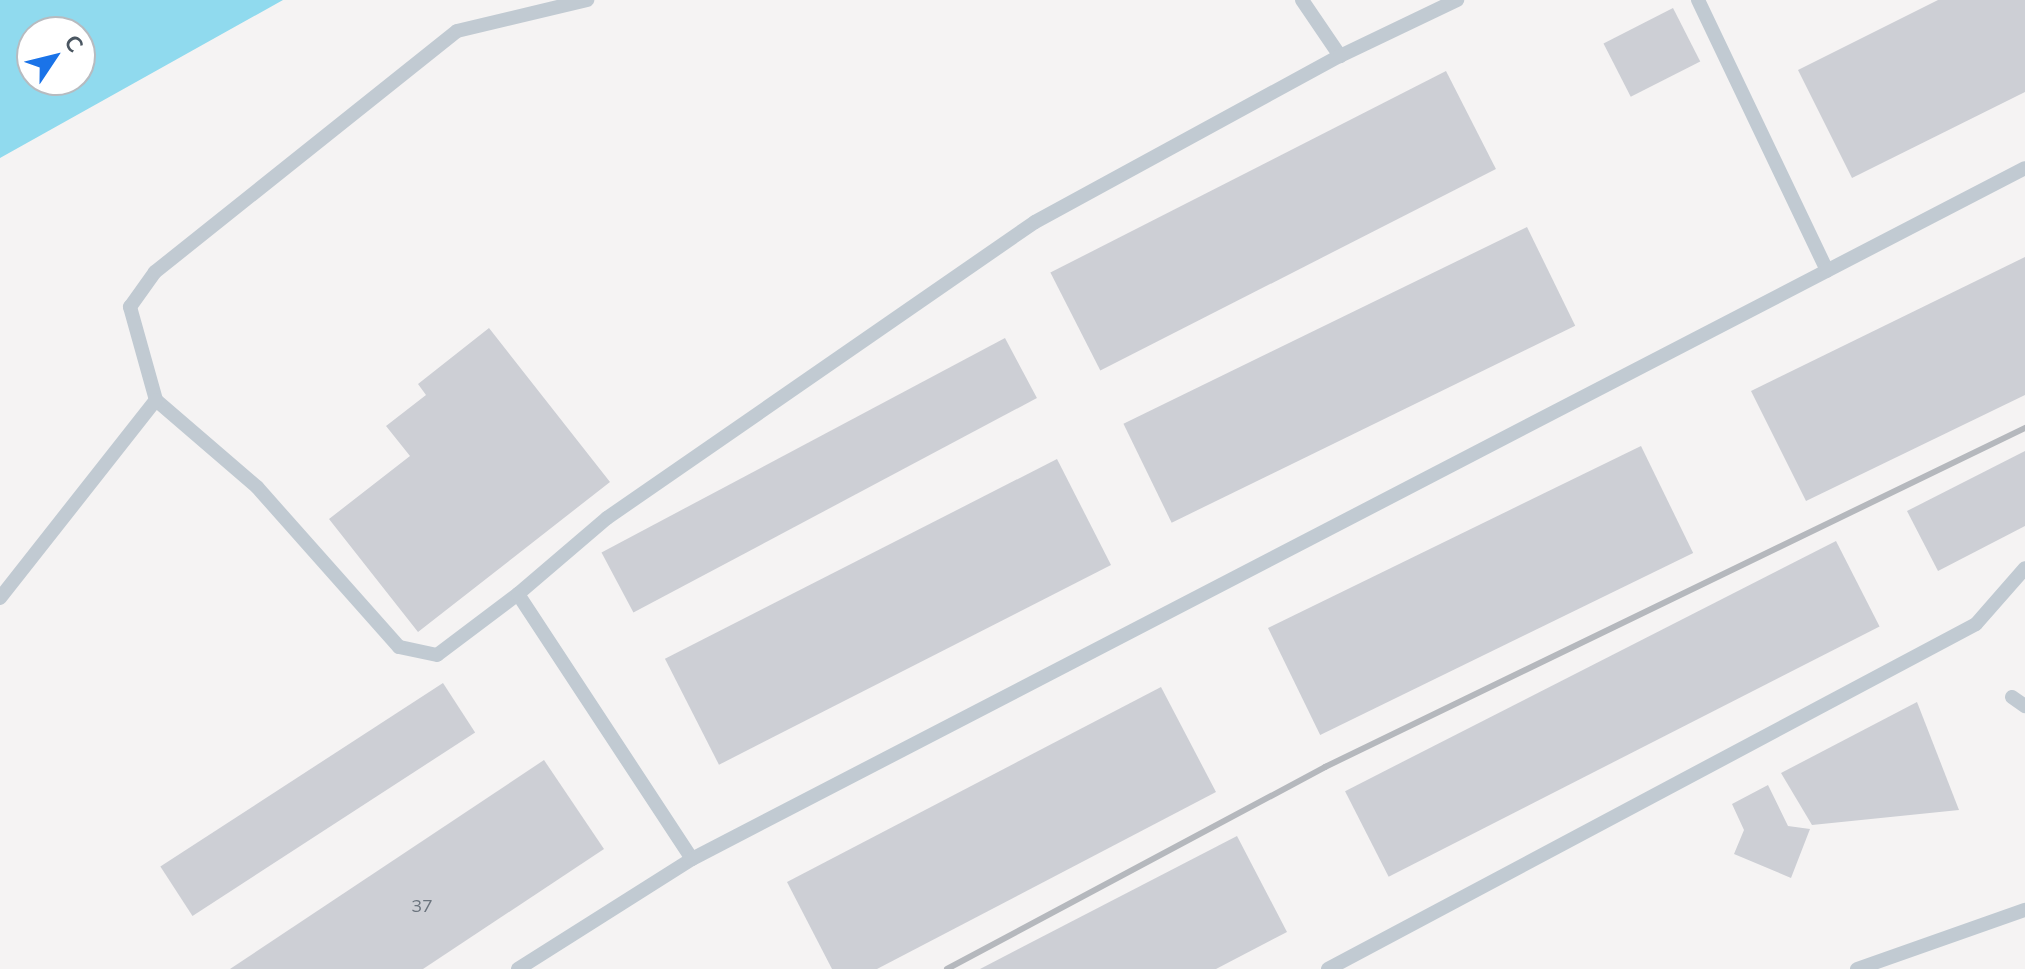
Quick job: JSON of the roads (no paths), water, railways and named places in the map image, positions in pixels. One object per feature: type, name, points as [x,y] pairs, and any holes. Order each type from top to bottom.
[{"type":"lane","points":[[587,0],[457,31],[155,272],[130,307],[156,400],[257,487],[399,647],[437,655],[518,594],[607,518],[1035,222],[1340,56],[1457,0]]},
{"type":"lane","points":[[1302,0],[1340,56]]},
{"type":"lane","points":[[1698,0],[1827,271]]},
{"type":"lane","points":[[518,969],[692,859],[2025,168]]},
{"type":"lane","points":[[0,598],[156,400]]},
{"type":"lane","points":[[1328,969],[1976,624],[2025,568]]},
{"type":"lane","points":[[518,594],[692,859]]},
{"type":"lane","points":[[2012,697],[2025,706]]},
{"type":"lane","points":[[1857,969],[2025,910]]},
{"type":"water","points":[[0,0],[283,0],[0,158]]},
{"type":"railway","points":[[947,969],[1325,767],[2025,428]]}]
